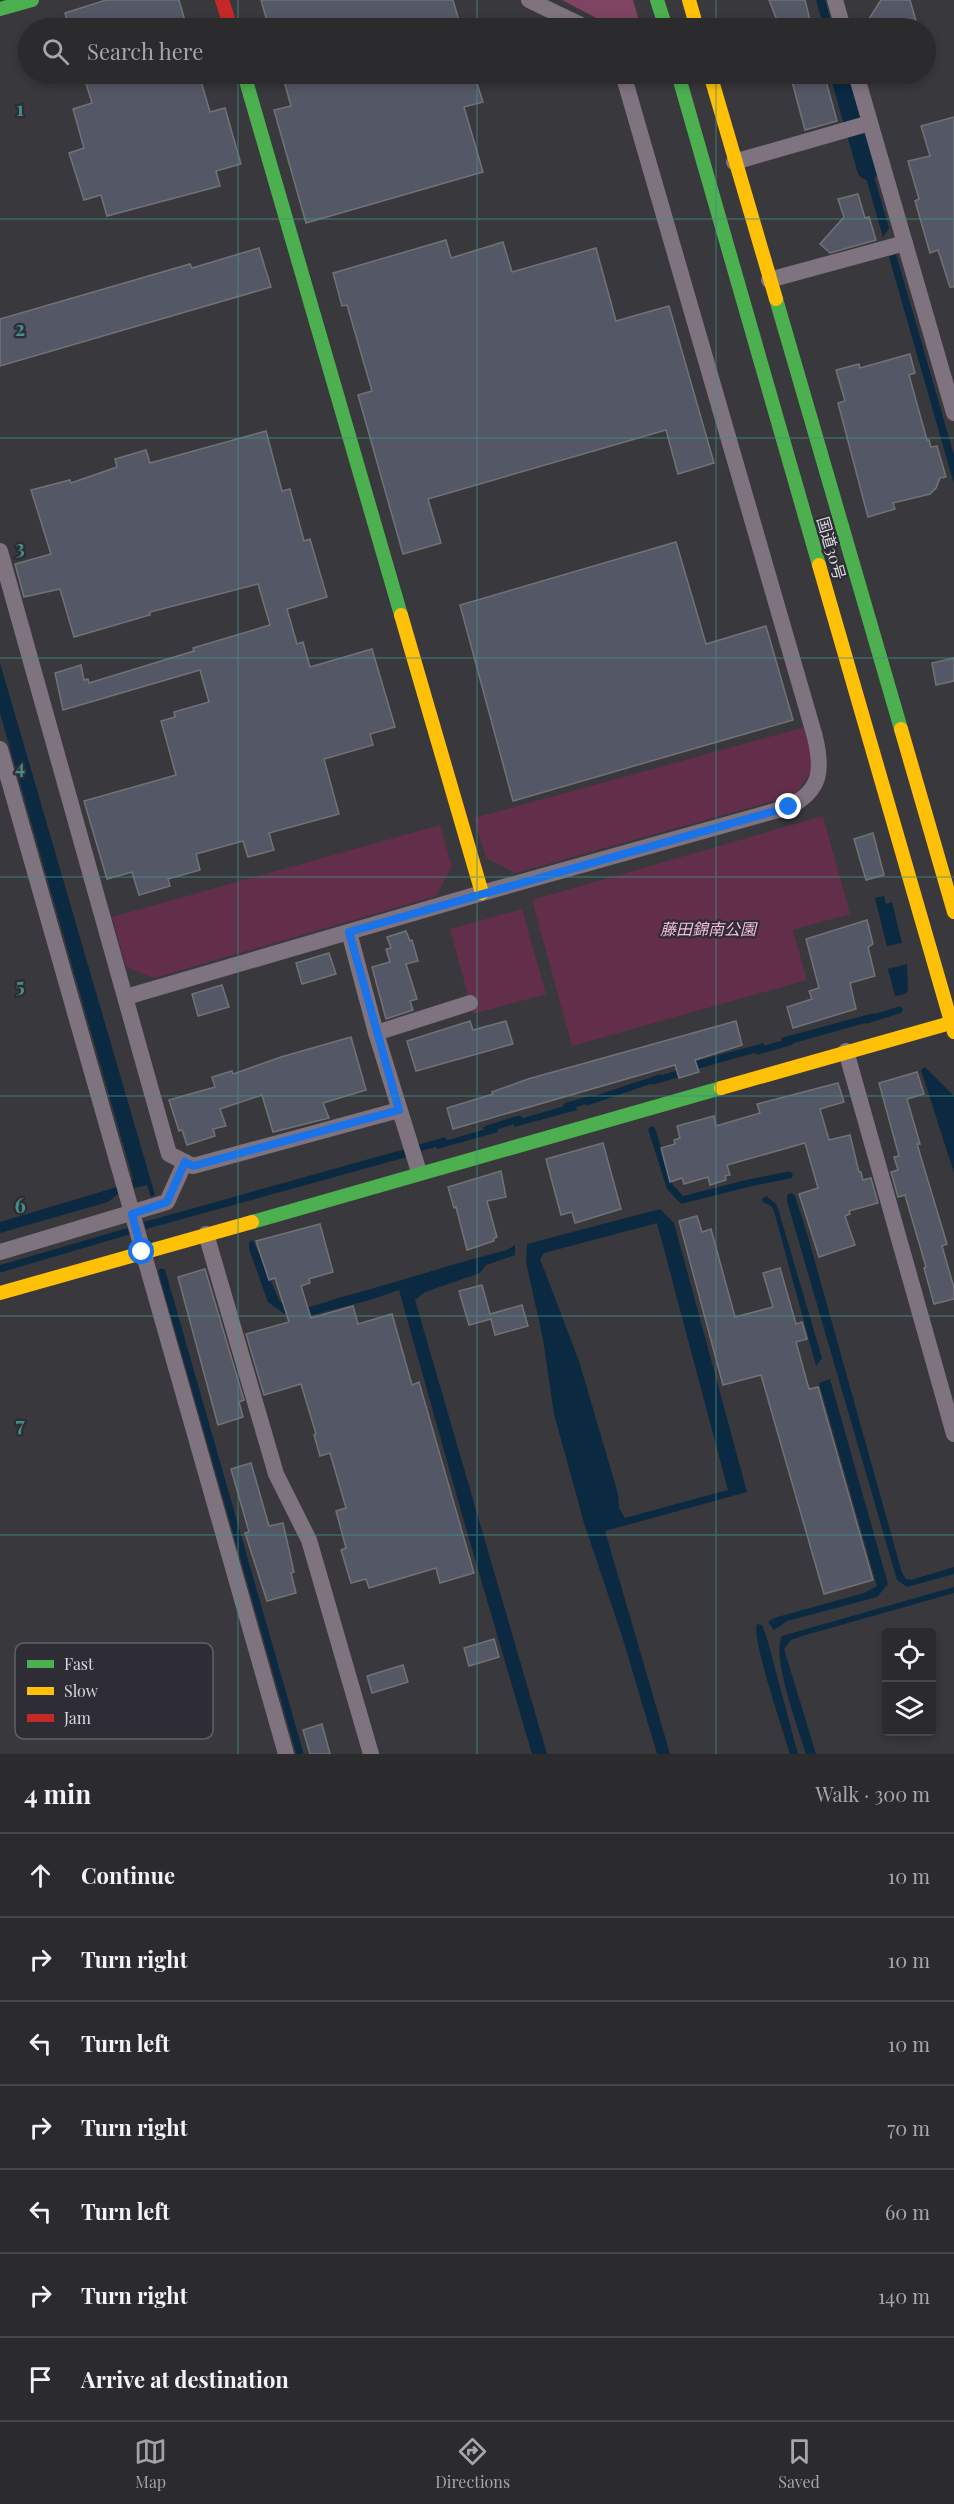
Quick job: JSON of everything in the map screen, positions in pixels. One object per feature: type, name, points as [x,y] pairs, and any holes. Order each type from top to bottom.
[{"type":"main road","points":[[0,9],[32,0]]},
{"type":"main road","points":[[222,0],[228,18]]},
{"type":"main road","points":[[657,0],[663,18]]},
{"type":"main road","points":[[689,0],[694,18]]},
{"type":"main road","points":[[247,84],[482,893]]},
{"type":"main road","name":"国道30号","points":[[681,84],[953,1026]]},
{"type":"main road","name":"国道30号","points":[[713,84],[954,912]]},
{"type":"main road","points":[[0,1293],[206,1234],[415,1158],[953,1026]]},
{"type":"street","points":[[529,0],[566,18]]},
{"type":"street","points":[[835,0],[840,18]]},
{"type":"street","points":[[126,997],[482,893],[789,807],[804,799],[814,787],[820,769],[815,737],[626,84]]},
{"type":"street","points":[[857,84],[861,125],[947,361],[954,412]]},
{"type":"street","points":[[735,162],[861,125]]},
{"type":"street","points":[[769,280],[905,243]]},
{"type":"street","points":[[0,551],[169,1154],[193,1166],[399,1110]]},
{"type":"street","points":[[0,749],[286,1754]]},
{"type":"street","points":[[349,932],[376,1033],[415,1158]]},
{"type":"street","points":[[376,1033],[470,1003]]},
{"type":"street","points":[[846,1052],[954,1434]]},
{"type":"street","points":[[0,1252],[134,1224],[167,1202],[185,1162]]},
{"type":"street","points":[[206,1234],[276,1474],[309,1540],[370,1754]]},
{"type":"green space","points":[[805,727],[815,766],[795,795],[515,873],[486,858],[474,818]]},
{"type":"green space","name":"藤田錦南公園","points":[[823,816],[850,914],[793,930],[807,980],[572,1046],[532,900]]},
{"type":"green space","points":[[440,825],[452,867],[436,896],[154,978],[126,967],[112,917]]},
{"type":"green space","points":[[522,909],[546,994],[473,1014],[450,929]]},
{"type":"shaded area","points":[[562,0],[633,0],[638,18],[596,18]]},
{"type":"water","points":[[816,0],[825,0],[830,18],[821,18]]},
{"type":"water","points":[[840,84],[849,84],[857,115],[849,117]]},
{"type":"water","points":[[863,138],[889,228],[883,237],[855,140]]},
{"type":"water","points":[[896,254],[954,455],[954,484],[889,257]]},
{"type":"water","points":[[0,663],[155,1195],[151,1197],[147,1185],[134,1188],[132,1181],[0,713]]},
{"type":"water","points":[[884,896],[886,904],[892,902],[902,943],[887,946],[875,898]]},
{"type":"water","points":[[907,964],[908,990],[905,994],[895,996],[888,969]]},
{"type":"water","points":[[874,1013],[876,1020],[783,1046],[781,1038]]},
{"type":"water","points":[[764,1043],[765,1050],[697,1069],[696,1066],[676,1072],[685,1064]]},
{"type":"water","points":[[925,1067],[954,1096],[954,1173],[921,1070]]},
{"type":"water","points":[[661,1074],[662,1080],[586,1106],[585,1099]]},
{"type":"water","points":[[575,1103],[577,1110],[514,1127],[513,1121]]},
{"type":"water","points":[[496,1126],[498,1132],[437,1149],[435,1144]]},
{"type":"water","points":[[405,1149],[407,1157],[146,1229],[144,1222]]},
{"type":"water","points":[[117,1187],[119,1193],[108,1202],[0,1233],[0,1222]]},
{"type":"water","points":[[792,1193],[808,1237],[902,1573],[906,1579],[911,1580],[954,1567],[954,1574],[907,1587],[897,1580],[787,1201],[787,1195]]},
{"type":"water","points":[[766,1196],[776,1204],[779,1212],[822,1358],[816,1366],[774,1211],[762,1199]]},
{"type":"water","points":[[660,1209],[674,1223],[747,1492],[605,1531],[670,1754],[657,1754],[622,1636],[584,1523],[554,1414],[543,1339],[526,1262],[527,1244]],"holes":[[[657,1223],[728,1490],[625,1518],[619,1508],[618,1494],[579,1361],[540,1259],[544,1253]]]},
{"type":"water","points":[[253,1240],[279,1300],[291,1311],[507,1250],[515,1245],[515,1255],[486,1265],[480,1273],[425,1292],[415,1300],[547,1754],[532,1754],[399,1290],[293,1320],[268,1302],[249,1249],[249,1242]]},
{"type":"water","points":[[830,1379],[888,1584],[877,1597],[787,1621],[774,1630],[768,1622],[774,1618],[864,1593],[877,1586],[819,1383]]},
{"type":"water","points":[[954,1587],[954,1593],[791,1640],[784,1649],[816,1754],[806,1754],[783,1676],[780,1660],[782,1636]]},
{"type":"water","points":[[757,1624],[762,1625],[766,1635],[798,1754],[790,1754],[775,1707],[763,1666],[756,1633]]},
{"type":"building","points":[[106,0],[179,0],[184,18],[66,18],[65,13]]},
{"type":"building","points":[[261,0],[453,0],[458,18],[266,18]]},
{"type":"building","points":[[769,0],[805,0],[810,18],[776,18]]},
{"type":"building","points":[[881,0],[910,0],[915,18],[869,18]]},
{"type":"building","points":[[86,84],[202,84],[210,112],[225,108],[241,164],[216,171],[220,186],[107,216],[101,195],[84,200],[69,153],[84,148],[73,109],[92,103]]},
{"type":"building","points":[[285,84],[477,84],[483,102],[464,107],[483,172],[306,223],[274,110],[291,106]]},
{"type":"building","points":[[793,84],[827,84],[837,121],[805,130]]},
{"type":"building","points":[[954,117],[954,287],[950,287],[938,250],[930,253],[915,201],[919,199],[908,161],[930,156],[921,126]]},
{"type":"building","points":[[858,194],[865,218],[869,217],[876,240],[830,253],[820,244],[844,217],[838,199]]},
{"type":"building","points":[[446,240],[451,258],[503,242],[512,272],[596,248],[616,321],[669,306],[714,463],[678,474],[666,430],[428,499],[441,543],[403,554],[358,395],[372,391],[347,305],[342,306],[333,273]]},
{"type":"building","points":[[259,248],[271,287],[0,366],[0,319],[190,264],[192,268]]},
{"type":"building","points":[[910,354],[915,373],[909,375],[927,440],[931,447],[937,446],[946,477],[940,478],[936,488],[930,494],[893,503],[895,509],[868,517],[838,403],[845,401],[836,370],[859,364],[860,368]]},
{"type":"building","points":[[266,431],[282,491],[290,489],[304,541],[310,539],[327,597],[287,609],[297,644],[303,642],[310,667],[372,649],[395,727],[370,734],[373,745],[324,759],[339,814],[269,833],[274,850],[248,857],[243,841],[196,854],[200,870],[168,879],[170,886],[139,895],[132,872],[107,879],[84,801],[176,775],[161,721],[175,717],[174,712],[209,702],[200,670],[63,710],[55,673],[81,665],[84,680],[88,679],[89,683],[270,625],[258,584],[150,612],[150,615],[74,637],[60,589],[24,597],[15,564],[51,554],[31,490],[70,480],[71,483],[117,467],[115,459],[146,450],[150,463]]},
{"type":"building","points":[[676,542],[706,644],[766,626],[793,720],[513,801],[460,605]]},
{"type":"building","points":[[954,658],[954,681],[936,685],[932,663]]},
{"type":"building","points":[[873,833],[884,875],[866,880],[854,839]]},
{"type":"building","points":[[867,920],[873,944],[868,947],[875,976],[850,983],[856,1009],[793,1028],[787,1007],[812,999],[809,991],[819,988],[806,939]]},
{"type":"building","points":[[406,931],[410,941],[412,940],[418,961],[406,964],[417,999],[410,1001],[413,1010],[386,1019],[372,967],[390,962],[386,949],[391,948],[387,937]]},
{"type":"building","points":[[329,953],[336,974],[302,984],[296,963]]},
{"type":"building","points":[[222,985],[229,1007],[198,1016],[192,994]]},
{"type":"building","points":[[470,1021],[473,1030],[506,1021],[513,1044],[416,1071],[407,1041]]},
{"type":"building","points":[[736,1021],[742,1045],[695,1060],[699,1072],[679,1078],[675,1065],[453,1129],[447,1108],[493,1094],[492,1092],[528,1079]]},
{"type":"building","points":[[351,1037],[366,1090],[323,1103],[329,1118],[273,1132],[262,1095],[220,1109],[226,1126],[213,1129],[215,1136],[187,1145],[182,1130],[179,1131],[169,1100],[215,1087],[212,1077],[232,1071],[233,1074],[281,1057]]},
{"type":"building","points":[[917,1072],[924,1094],[907,1099],[920,1144],[917,1144],[947,1244],[942,1246],[954,1288],[954,1299],[934,1304],[905,1195],[898,1197],[891,1172],[898,1170],[894,1157],[899,1156],[879,1083]]},
{"type":"building","points":[[838,1083],[844,1102],[820,1109],[829,1140],[850,1135],[859,1172],[863,1180],[871,1178],[878,1203],[849,1211],[850,1214],[845,1216],[855,1245],[819,1257],[799,1194],[818,1188],[805,1143],[727,1165],[730,1175],[725,1176],[726,1180],[710,1185],[708,1177],[684,1184],[682,1178],[670,1182],[661,1148],[675,1144],[674,1140],[680,1138],[677,1126],[714,1116],[716,1126],[760,1113],[757,1104]]},
{"type":"building","points":[[603,1143],[621,1209],[575,1223],[572,1212],[561,1215],[546,1159]]},
{"type":"building","points":[[501,1171],[506,1197],[487,1201],[497,1237],[494,1241],[467,1250],[456,1207],[454,1208],[448,1187]]},
{"type":"building","points":[[697,1216],[702,1232],[711,1229],[735,1317],[773,1307],[763,1273],[780,1268],[796,1324],[802,1322],[807,1339],[796,1342],[809,1389],[818,1387],[873,1580],[824,1594],[761,1375],[723,1385],[679,1221]]},
{"type":"building","points":[[320,1224],[333,1272],[309,1279],[310,1283],[301,1286],[311,1318],[353,1306],[358,1324],[392,1314],[412,1385],[419,1382],[474,1573],[440,1583],[436,1568],[369,1588],[366,1579],[351,1583],[341,1550],[346,1548],[336,1511],[346,1508],[330,1453],[320,1456],[301,1384],[264,1395],[246,1334],[289,1322],[275,1278],[269,1280],[256,1241]]},
{"type":"building","points":[[205,1269],[244,1400],[239,1402],[243,1417],[218,1425],[178,1277]]},
{"type":"building","points":[[482,1285],[490,1314],[522,1305],[528,1326],[495,1335],[491,1319],[469,1325],[459,1291]]},
{"type":"building","points":[[251,1463],[269,1526],[283,1523],[294,1572],[291,1573],[296,1593],[267,1601],[245,1533],[249,1532],[231,1469]]},
{"type":"building","points":[[494,1639],[499,1657],[469,1666],[464,1648]]},
{"type":"building","points":[[403,1665],[408,1682],[372,1693],[367,1676]]},
{"type":"building","points":[[322,1724],[330,1754],[310,1754],[303,1730]]},
{"type":"waterway","points":[[844,84],[868,169]]},
{"type":"waterway","points":[[867,1020],[899,1010]]},
{"type":"waterway","points":[[758,1051],[790,1042]]},
{"type":"waterway","points":[[654,1081],[687,1071]]},
{"type":"waterway","points":[[567,1106],[591,1099]]},
{"type":"waterway","points":[[487,1129],[519,1119]]},
{"type":"waterway","points":[[652,1130],[670,1187],[682,1200],[789,1175]]},
{"type":"waterway","points":[[412,1150],[444,1141]]},
{"type":"waterway","points":[[0,1269],[136,1229]]},
{"type":"waterway","points":[[162,1272],[300,1754]]},
{"type":"traffic: fast","points":[[0,9],[32,0]]},
{"type":"traffic: fast","points":[[657,0],[663,18]]},
{"type":"traffic: fast","points":[[247,84],[401,615]]},
{"type":"traffic: fast","points":[[681,84],[819,565]]},
{"type":"traffic: fast","points":[[776,299],[901,729]]},
{"type":"traffic: fast","points":[[252,1222],[721,1088]]},
{"type":"traffic: slow","points":[[689,0],[694,18]]},
{"type":"traffic: slow","points":[[713,84],[776,299]]},
{"type":"traffic: slow","points":[[819,565],[954,1032]]},
{"type":"traffic: slow","points":[[401,615],[482,893]]},
{"type":"traffic: slow","points":[[901,729],[954,912]]},
{"type":"traffic: slow","points":[[721,1088],[954,1022]]},
{"type":"traffic: slow","points":[[0,1293],[252,1222]]},
{"type":"traffic: jam","points":[[222,0],[228,18]]},
{"type":"route","points":[[142,1252],[132,1214],[167,1202],[185,1162],[193,1166],[399,1110],[349,932],[789,807]]}]
